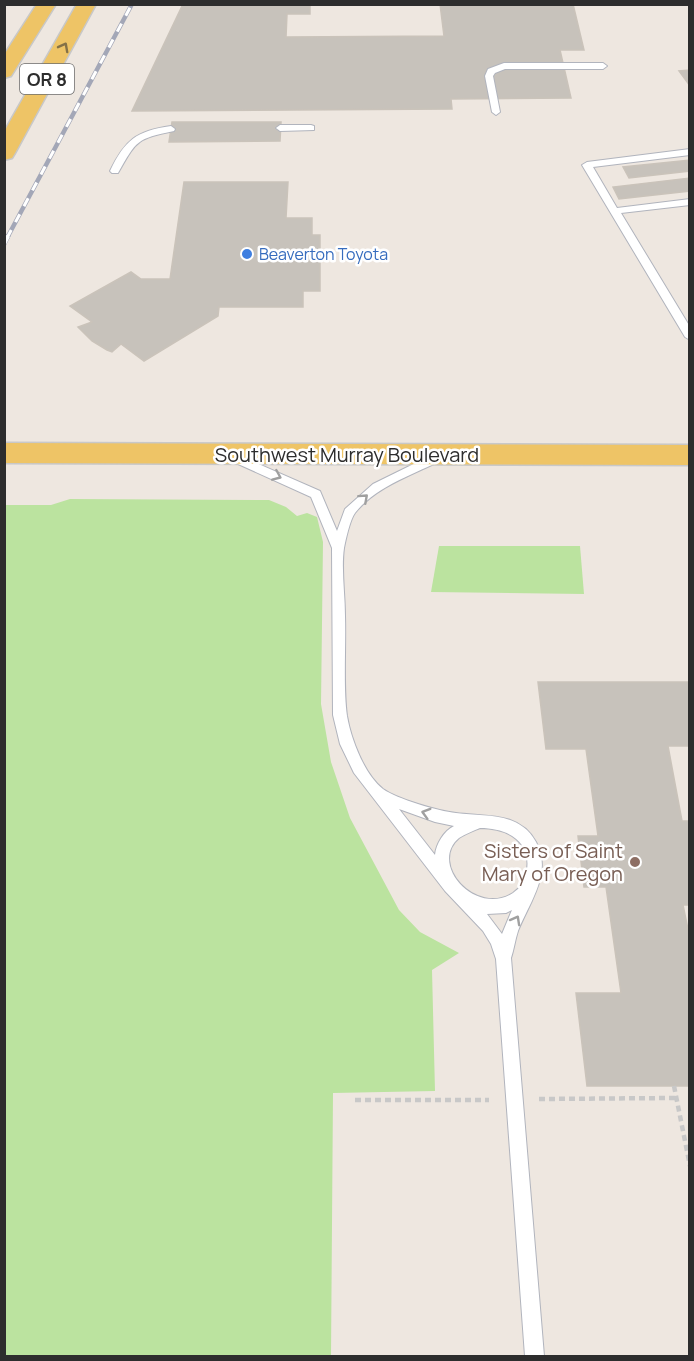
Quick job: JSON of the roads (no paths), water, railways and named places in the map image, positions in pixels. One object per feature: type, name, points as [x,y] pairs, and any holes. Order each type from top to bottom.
[{"type":"main road","name":"OR 8","points":[[4,72],[47,4]]},
{"type":"main road","name":"OR 8","points":[[4,153],[87,4]]},
{"type":"main road","name":"Southwest Murray Boulevard","points":[[4,453],[690,455]]},
{"type":"lane","points":[[496,112],[489,76],[495,68],[504,66],[603,66]]},
{"type":"lane","points":[[280,128],[311,128]]},
{"type":"lane","points":[[115,171],[133,140],[149,132],[171,129]]},
{"type":"lane","points":[[690,152],[587,165],[684,317],[690,337]]},
{"type":"lane","points":[[615,212],[690,202]]},
{"type":"lane","points":[[223,453],[316,494],[338,548]]},
{"type":"lane","points":[[444,454],[377,487],[349,512],[338,548],[340,715],[347,744],[359,769],[450,886],[488,926],[497,940],[504,959],[535,1356]]},
{"type":"lane","points":[[378,793],[412,809],[453,821],[495,821],[511,826],[524,837],[533,851],[536,867],[521,913],[510,932],[504,959]]},
{"type":"lane","points":[[478,821],[463,825],[452,833],[444,845],[442,866],[450,886],[465,900],[484,906],[505,905],[522,897],[533,882]]},
{"type":"railway","points":[[7,238],[132,4]]},
{"type":"railway","points":[[4,244],[7,238]]},
{"type":"place","name":"Beaverton Toyota","points":[[247,254]]},
{"type":"place","name":"Sisters of Saint Mary of Oregon","points":[[635,862]]}]
